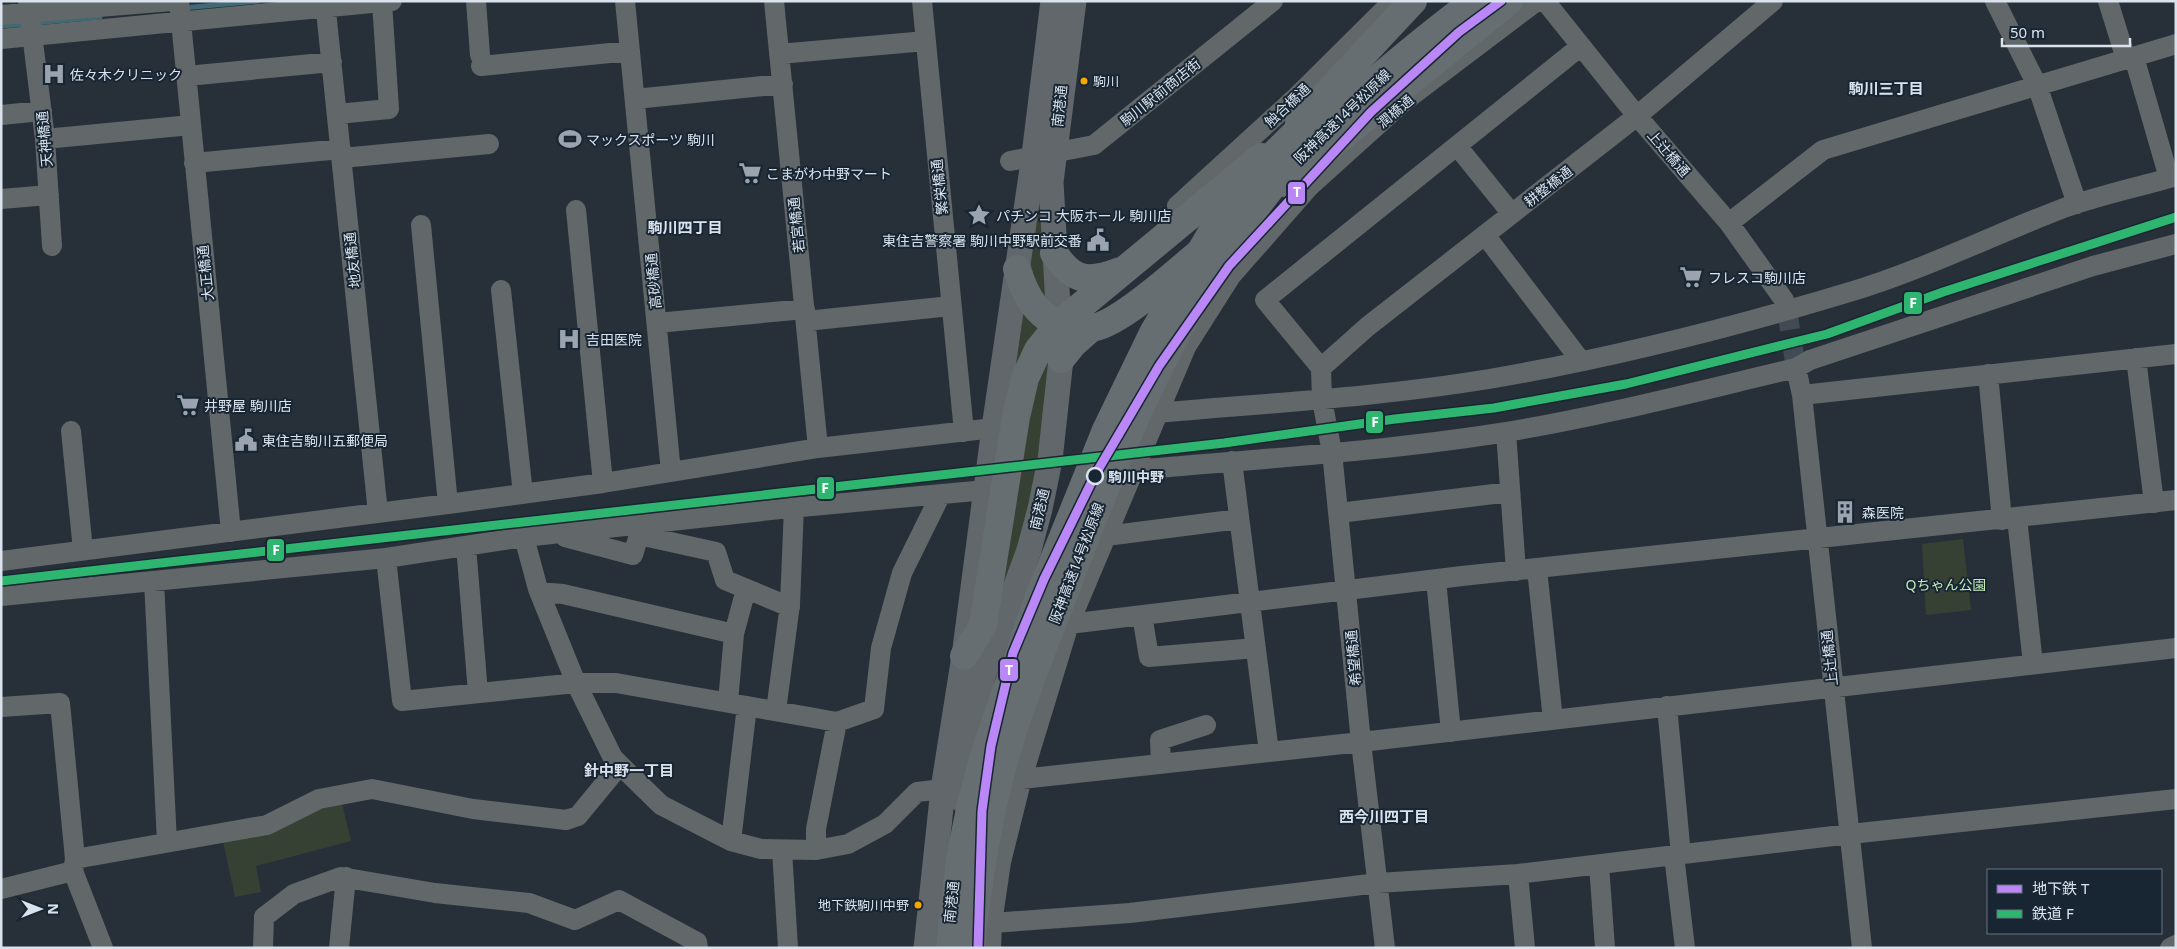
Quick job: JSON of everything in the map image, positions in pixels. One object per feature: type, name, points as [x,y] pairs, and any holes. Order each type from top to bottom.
[{"type":"highway","points":[[964,656],[983,625],[1016,417],[1025,378],[1038,350],[1059,324],[1309,114],[1413,1]]},
{"type":"highway","name":"阪神高速14号松原線","points":[[948,948],[960,859],[971,804],[1007,682],[1106,430],[1153,333],[1216,225],[1260,168],[1348,81],[1393,42],[1447,1]]},
{"type":"highway","name":"阪神高速14号松原線","points":[[971,948],[978,881],[986,836],[1008,746],[1104,488],[1148,392],[1193,307],[1231,243],[1286,171],[1359,96],[1433,32],[1474,1]]},
{"type":"highway","points":[[1061,358],[1091,328],[1115,319],[1142,300],[1509,1]]},
{"type":"highway","points":[[1054,253],[1064,268],[1076,276],[1102,278],[1121,271]]},
{"type":"highway","points":[[1017,269],[1022,286],[1031,302],[1044,316],[1059,324],[1091,328]]},
{"type":"main road","name":"南港通","points":[[926,948],[954,787],[969,747],[983,676],[1029,550],[1050,460],[1061,358],[1051,182],[1044,154],[1053,1]]},
{"type":"main road","name":"南港通","points":[[948,948],[954,787],[964,656],[994,428],[1017,269],[1044,154],[1074,1]]},
{"type":"street","points":[[476,1],[481,60],[630,51]]},
{"type":"street","name":"高砂橋通","points":[[625,1],[671,472]]},
{"type":"street","name":"若宮橋通","points":[[774,1],[818,448]]},
{"type":"street","name":"繁栄橋通","points":[[922,1],[964,432]]},
{"type":"street","name":"駒川駅前商店街","points":[[1010,161],[1094,145],[1273,1]]},
{"type":"street","name":"触合橋通","points":[[1177,206],[1294,99],[1393,1]]},
{"type":"street","name":"潤橋通","points":[[991,948],[992,923],[1001,862],[1022,778],[1070,624],[1186,347],[1231,276],[1310,186],[1402,103],[1537,1]]},
{"type":"street","name":"上辻橋通","points":[[1546,1],[1637,116],[1729,223],[1784,300],[1786,310]]},
{"type":"street","name":"耕整橋通","points":[[1321,368],[1367,327],[1637,116],[1773,1]]},
{"type":"street","points":[[1995,1],[2036,85],[2077,204]]},
{"type":"street","points":[[1158,413],[1322,400],[1488,379],[1581,361],[1701,333],[1855,290],[1936,262],[2077,204],[2172,177],[2108,1]]},
{"type":"street","points":[[1,15],[31,20],[178,9],[387,2],[389,108],[337,114]]},
{"type":"street","name":"地友橋通","points":[[326,5],[378,513]]},
{"type":"street","name":"大正橋通","points":[[178,9],[231,532]]},
{"type":"street","points":[[1,39],[31,20]]},
{"type":"street","name":"天神橋通","points":[[31,20],[45,139],[52,246]]},
{"type":"street","points":[[780,54],[926,41]]},
{"type":"street","points":[[1729,223],[1823,150],[2176,44]]},
{"type":"street","points":[[1321,368],[1265,300],[1581,46]]},
{"type":"street","points":[[186,76],[332,62]]},
{"type":"street","points":[[635,98],[783,84]]},
{"type":"street","points":[[1,115],[42,111]]},
{"type":"street","points":[[45,139],[191,125]]},
{"type":"street","points":[[194,163],[489,144]]},
{"type":"street","points":[[1457,146],[1512,214]]},
{"type":"street","points":[[1,198],[49,195]]},
{"type":"street","points":[[576,210],[603,483]]},
{"type":"street","points":[[422,225],[448,504]]},
{"type":"street","points":[[1485,235],[1581,361]]},
{"type":"street","points":[[1134,470],[1332,452],[1506,432],[1661,400],[1796,368],[1810,360],[2093,266],[2176,244]]},
{"type":"street","points":[[500,290],[523,494]]},
{"type":"street","points":[[657,323],[951,306]]},
{"type":"street","points":[[1802,395],[2176,354]]},
{"type":"street","points":[[2136,358],[2154,503]]},
{"type":"street","name":"希望橋通","points":[[1321,368],[1322,400],[1332,452],[1361,742],[1385,948]]},
{"type":"street","name":"上辻橋通","points":[[1796,368],[1802,395],[1832,686],[1862,948]]},
{"type":"street","points":[[1988,374],[2033,664]]},
{"type":"street","points":[[1,561],[603,483],[818,448],[994,428]]},
{"type":"street","points":[[71,431],[83,550]]},
{"type":"street","points":[[1506,432],[1516,571]]},
{"type":"street","points":[[1232,461],[1269,752]]},
{"type":"street","points":[[1,596],[386,558],[524,537],[794,508],[986,490]]},
{"type":"street","points":[[1338,513],[1510,492]]},
{"type":"street","points":[[386,558],[402,700],[576,682],[629,683],[837,722],[874,709],[881,648],[902,573],[941,494]]},
{"type":"street","points":[[1070,624],[1516,571],[2176,500]]},
{"type":"street","points":[[776,712],[790,607],[794,508]]},
{"type":"street","points":[[1106,536],[1239,519]]},
{"type":"street","points":[[557,534],[633,555],[639,535],[716,552],[725,580],[790,607]]},
{"type":"street","points":[[524,537],[540,592],[576,682],[613,758],[661,805],[731,840],[761,849],[816,850],[848,844],[885,824],[917,792],[1022,778],[1451,732],[1832,686],[2176,648]]},
{"type":"street","points":[[466,546],[478,693]]},
{"type":"street","points":[[1537,569],[1553,720]]},
{"type":"street","points":[[1436,580],[1451,732]]},
{"type":"street","points":[[154,581],[167,842]]},
{"type":"street","points":[[728,702],[734,634],[746,589]]},
{"type":"street","points":[[540,592],[571,595],[734,634]]},
{"type":"street","points":[[1142,615],[1149,657],[1256,648]]},
{"type":"street","points":[[1,707],[60,703],[74,865],[103,948]]},
{"type":"street","points":[[731,840],[747,706]]},
{"type":"street","points":[[1667,706],[1685,948]]},
{"type":"street","points":[[816,850],[816,829],[837,722]]},
{"type":"street","points":[[1161,764],[1160,740],[1206,724]]},
{"type":"street","points":[[1,889],[74,865],[167,842],[267,825],[319,799],[372,788],[473,809],[566,820],[578,816],[620,765]]},
{"type":"street","points":[[992,923],[1130,913],[1378,883],[1518,874],[1850,834],[2176,799]]},
{"type":"street","points":[[782,850],[788,948]]},
{"type":"street","points":[[1599,865],[1605,948]]},
{"type":"street","points":[[1518,874],[1525,948]]},
{"type":"street","points":[[263,948],[264,917],[294,894],[341,876],[435,893],[529,903],[575,920],[619,900],[697,942],[698,948]]},
{"type":"street","points":[[339,948],[346,877]]},
{"type":"street","points":[[2170,948],[2176,945]]},
{"type":"green space","points":[[1043,179],[1047,312],[1027,277]]},
{"type":"green space","points":[[1021,299],[1044,325],[1011,390]]},
{"type":"green space","points":[[1050,357],[1035,489],[998,608],[1032,385]]},
{"type":"green space","name":"Qちゃん公園","points":[[1963,539],[1971,610],[1926,615],[1922,544]]},
{"type":"green space","points":[[341,799],[351,841],[256,866],[261,892],[235,897],[222,837]]},
{"type":"waterway","name":"駒川","points":[[183,8],[258,1]]},
{"type":"waterway","name":"駒川","points":[[34,23],[100,17]]},
{"type":"waterway","name":"駒川","points":[[1,26],[26,24]]},
{"type":"tunnel","points":[[1787,310],[1796,368]]},
{"type":"metro line","name":"T","points":[[978,948],[982,811],[991,746],[1013,653],[1044,579],[1095,475],[1159,366],[1229,266],[1371,112],[1459,32],[1501,1]]},
{"type":"rail line","name":"F","points":[[1,581],[1224,443],[1395,419],[1494,408],[1626,384],[1827,334],[1943,292],[2176,217]]},
{"type":"place","name":"佐々木クリニック","points":[[54,74]]},
{"type":"place","name":"駒川","points":[[1084,81]]},
{"type":"place","name":"マックスポーツ 駒川","points":[[570,139]]},
{"type":"place","name":"こまがわ中野マート","points":[[750,173]]},
{"type":"place","name":"パチンコ 大阪ホール 駒川店","points":[[979,215]]},
{"type":"place","name":"東住吉警察署 駒川中野駅前交番","points":[[1098,240]]},
{"type":"place","name":"フレスコ駒川店","points":[[1691,277]]},
{"type":"place","name":"吉田医院","points":[[569,339]]},
{"type":"place","name":"井野屋 駒川店","points":[[188,405]]},
{"type":"place","name":"東住吉駒川五郵便局","points":[[246,440]]},
{"type":"place","name":"駒川中野","points":[[1095,476]]},
{"type":"place","name":"森医院","points":[[1845,512]]},
{"type":"place","name":"地下鉄駒川中野","points":[[918,905]]},
{"type":"district","name":"駒川三丁目","points":[[1886,88]]},
{"type":"district","name":"駒川四丁目","points":[[685,227]]},
{"type":"district","name":"針中野一丁目","points":[[629,770]]},
{"type":"district","name":"西今川四丁目","points":[[1384,816]]}]
